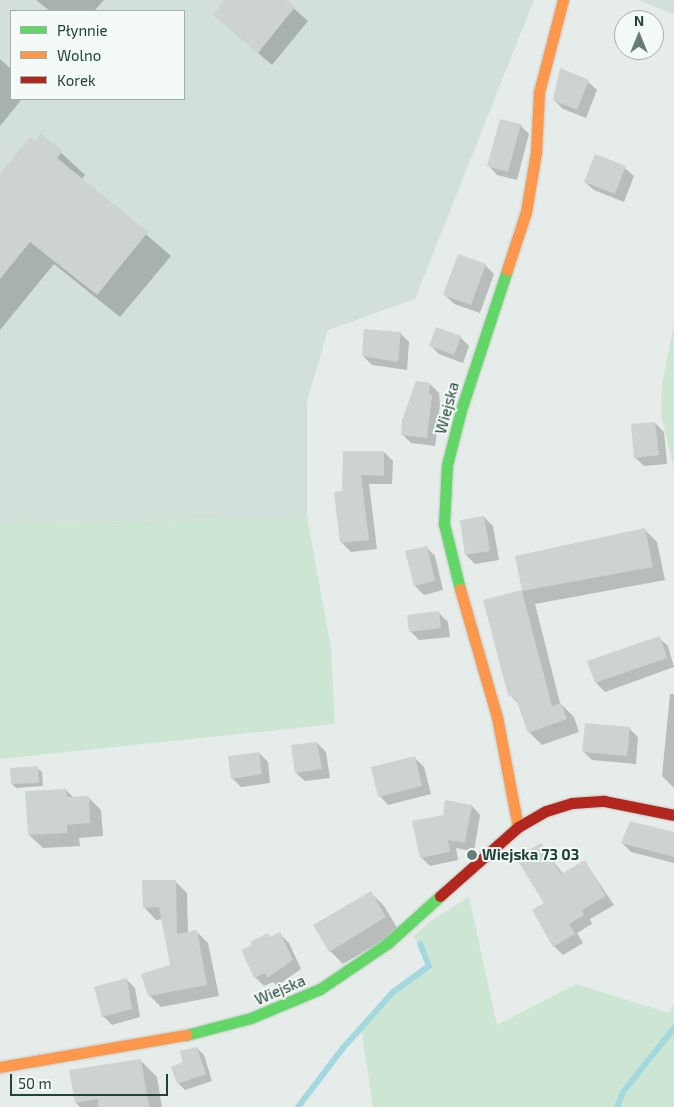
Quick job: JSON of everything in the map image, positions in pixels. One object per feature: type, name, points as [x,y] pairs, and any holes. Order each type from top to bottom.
[{"type":"street","name":"Wiejska","points":[[518,827],[497,717],[450,555],[444,524],[444,494],[447,464],[461,410],[526,212],[536,152],[539,92],[563,0]]},
{"type":"street","name":"Wiejska","points":[[0,1067],[163,1041],[251,1018],[320,989],[388,943],[518,827],[546,811],[572,804],[604,801],[674,815]]},
{"type":"shaded area","points":[[0,0],[534,0],[415,299],[328,330],[307,401],[307,517],[0,524]]},
{"type":"shaded area","points":[[638,0],[674,0],[674,14],[664,10]]},
{"type":"green space","points":[[674,324],[674,468],[661,415],[662,384]]},
{"type":"green space","points":[[307,517],[331,648],[335,724],[0,759],[0,524]]},
{"type":"green space","points":[[469,897],[497,1025],[576,984],[669,1013],[674,1003],[674,1107],[373,1107],[361,1028],[393,992],[429,966],[420,944],[413,937],[429,922]]},
{"type":"building","points":[[225,0],[286,0],[295,7],[258,53],[213,15]]},
{"type":"building","points":[[560,68],[589,80],[577,110],[553,100]]},
{"type":"building","points":[[500,119],[521,124],[508,172],[487,166]]},
{"type":"building","points":[[41,134],[63,151],[57,158],[148,232],[97,295],[30,242],[0,279],[0,174],[30,137],[35,141]]},
{"type":"building","points":[[595,154],[626,166],[615,194],[584,182]]},
{"type":"building","points":[[458,254],[486,264],[471,305],[443,295]]},
{"type":"building","points":[[436,327],[461,336],[454,355],[429,346]]},
{"type":"building","points":[[364,329],[401,332],[398,362],[362,356]]},
{"type":"building","points":[[416,381],[430,383],[429,394],[432,395],[427,438],[401,435],[402,420]]},
{"type":"building","points":[[655,422],[659,455],[634,458],[631,424]]},
{"type":"building","points":[[343,451],[384,451],[384,476],[361,475],[369,540],[340,543],[334,492],[342,491]]},
{"type":"building","points":[[484,516],[490,551],[465,555],[460,520]]},
{"type":"building","points":[[645,528],[653,567],[522,591],[552,706],[561,703],[567,719],[528,733],[516,699],[508,695],[483,600],[522,590],[515,556]]},
{"type":"building","points":[[427,546],[435,581],[414,586],[405,551]]},
{"type":"building","points":[[439,611],[441,628],[409,632],[407,615]]},
{"type":"building","points":[[660,636],[667,658],[595,683],[587,661]]},
{"type":"building","points":[[585,723],[630,727],[627,756],[582,752]]},
{"type":"building","points":[[317,742],[322,769],[295,773],[291,745]]},
{"type":"building","points":[[259,752],[262,774],[231,779],[228,756]]},
{"type":"building","points":[[415,756],[422,786],[378,797],[371,767]]},
{"type":"building","points":[[38,766],[39,783],[11,784],[10,768]]},
{"type":"building","points":[[66,789],[67,797],[89,796],[90,823],[67,825],[67,833],[28,835],[25,791]]},
{"type":"building","points":[[445,800],[472,805],[465,843],[448,840],[450,852],[420,858],[412,821],[443,815]]},
{"type":"building","points":[[630,821],[674,832],[674,857],[621,843]]},
{"type":"building","points":[[541,843],[561,874],[585,860],[606,896],[582,910],[584,915],[569,924],[575,934],[553,947],[532,910],[544,903],[516,858]]},
{"type":"building","points":[[142,880],[176,880],[177,934],[197,930],[207,985],[148,996],[141,974],[170,965],[159,907],[143,908]]},
{"type":"building","points":[[371,891],[386,917],[329,952],[313,925]]},
{"type":"building","points":[[280,932],[293,960],[267,978],[265,973],[254,978],[241,950],[252,945],[250,942],[268,933],[270,937]]},
{"type":"building","points":[[127,978],[132,1009],[102,1017],[94,987]]},
{"type":"building","points":[[197,1047],[206,1074],[177,1084],[171,1067],[183,1062],[180,1051]]},
{"type":"building","points":[[141,1059],[149,1107],[98,1107],[98,1099],[75,1103],[69,1070]]},
{"type":"waterway","points":[[298,1107],[343,1048],[393,992],[429,966],[420,944]]},
{"type":"waterway","points":[[617,1107],[623,1092],[674,1028]]},
{"type":"traffic: fast","points":[[460,589],[444,524],[447,465],[461,410],[507,270]]},
{"type":"traffic: fast","points":[[186,1035],[251,1018],[320,989],[388,943],[440,896]]},
{"type":"traffic: slow","points":[[507,270],[526,212],[536,152],[539,92],[563,0]]},
{"type":"traffic: slow","points":[[460,589],[497,717],[518,827]]},
{"type":"traffic: slow","points":[[0,1067],[186,1035]]},
{"type":"traffic: jam","points":[[440,896],[518,827],[546,811],[572,803],[604,801],[674,815]]},
{"type":"place","name":"Wiejska 73 03","points":[[472,855]]}]
